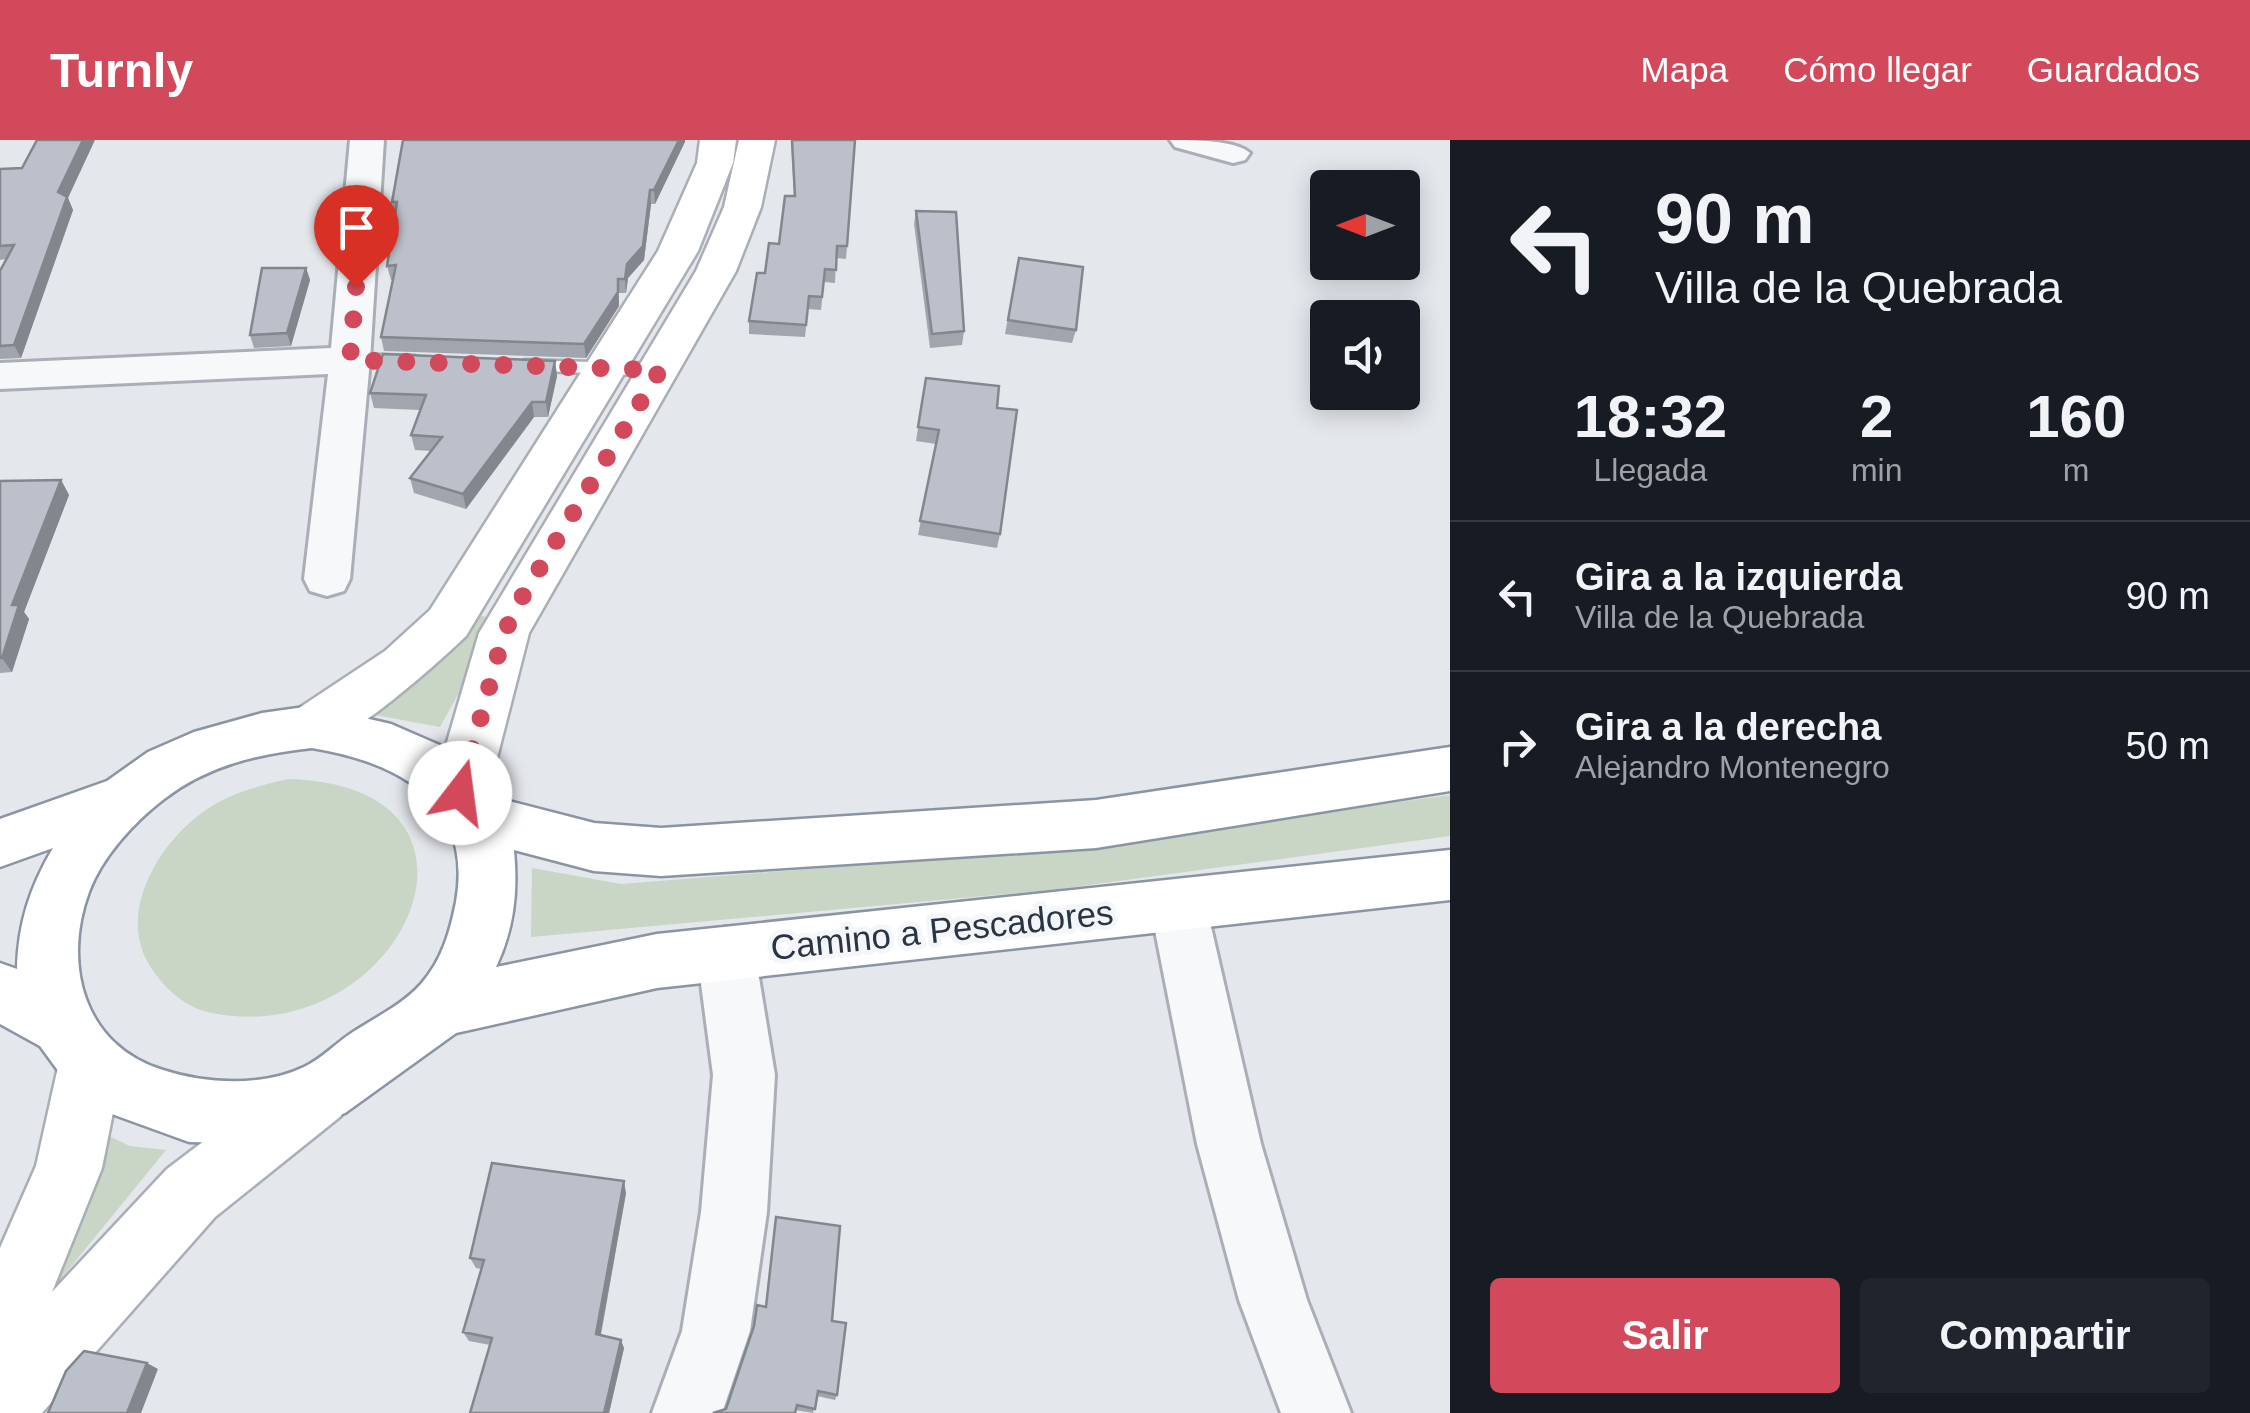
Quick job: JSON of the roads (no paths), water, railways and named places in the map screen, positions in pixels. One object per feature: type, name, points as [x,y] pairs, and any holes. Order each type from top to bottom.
[{"type":"main road","points":[[312,727],[403,665],[448,624],[678,251],[715,163],[718,140]]},
{"type":"main road","points":[[467,805],[504,633],[716,271],[739,221],[754,170],[757,140]]},
{"type":"main road","points":[[0,1332],[70,1168],[74,1045],[45,978],[46,929],[61,881],[90,836],[126,797],[169,766],[215,745],[264,731],[312,727],[357,731],[397,744],[432,765],[467,805],[487,860],[486,908],[477,943],[438,1008],[318,1094],[191,1193],[28,1372],[0,1409]]},
{"type":"main road","points":[[467,805],[594,847],[661,852],[1096,824],[1450,768]]},
{"type":"main road","points":[[0,843],[126,797]]},
{"type":"main road","name":"Camino a Pescadores","points":[[438,1008],[594,972],[726,953],[1450,875]]},
{"type":"main road","points":[[0,991],[136,1095],[192,1110],[255,1110],[318,1094]]},
{"type":"street","points":[[327,579],[350,360],[367,140]]},
{"type":"street","points":[[1187,140],[1233,153]]},
{"type":"street","points":[[0,376],[350,360]]},
{"type":"street","points":[[1178,904],[1229,1144],[1273,1300],[1316,1413]]},
{"type":"street","points":[[687,1413],[716,1331],[734,1212],[744,1075],[726,953]]},
{"type":"lane","points":[[350,360],[429,363]]},
{"type":"lane","points":[[508,365],[660,370]]}]
